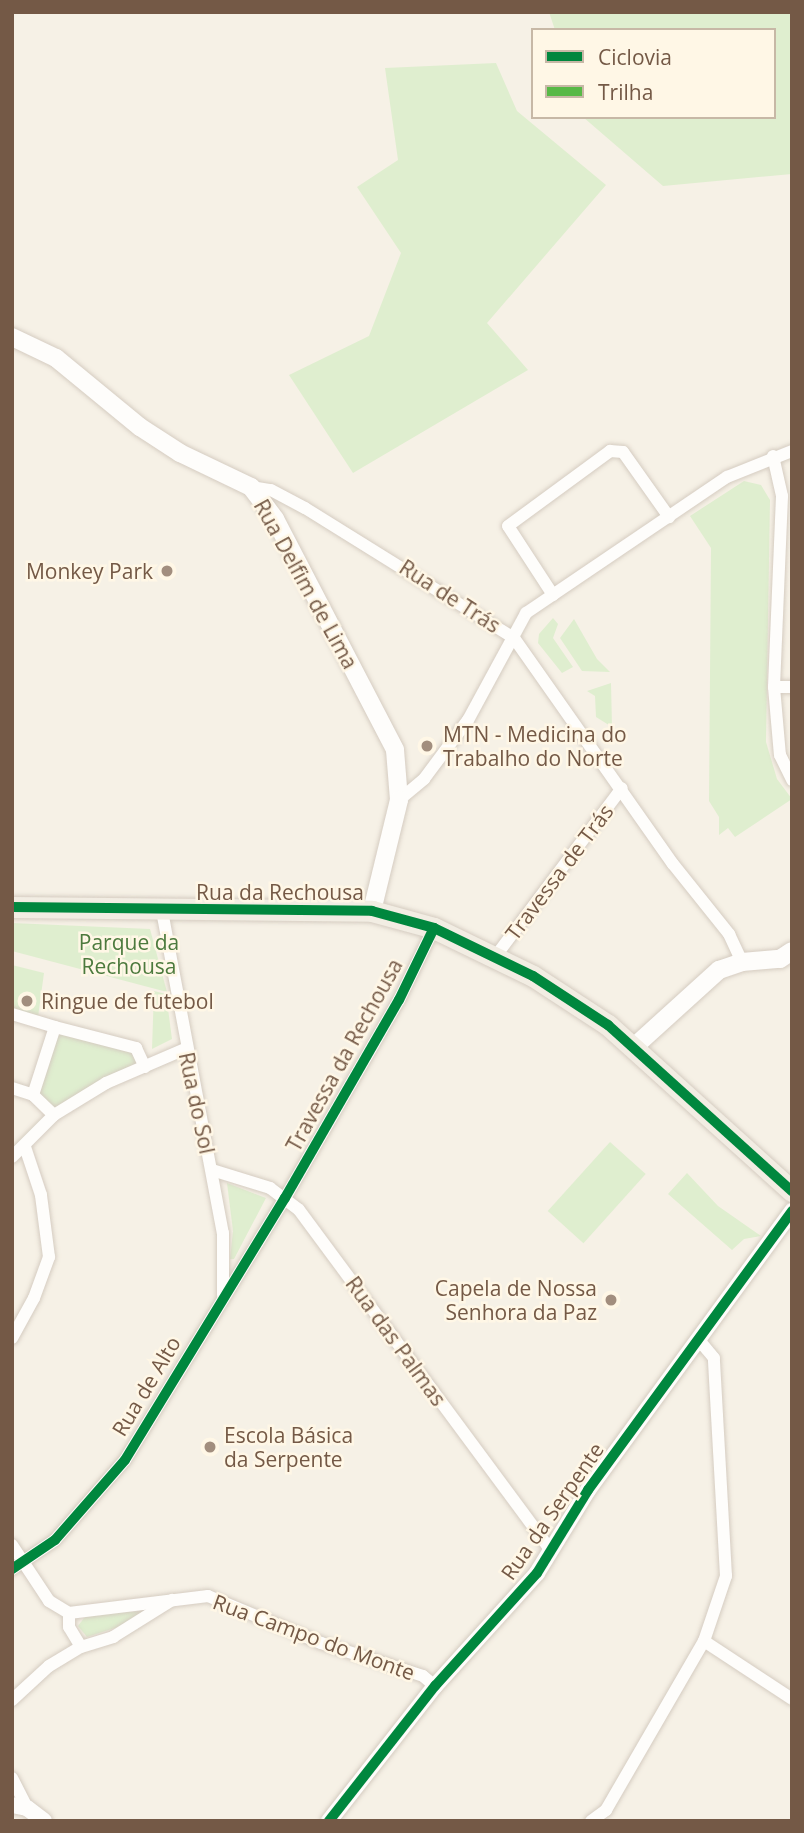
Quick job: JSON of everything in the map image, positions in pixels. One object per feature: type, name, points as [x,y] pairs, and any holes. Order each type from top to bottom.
[{"type":"main road","name":"Rua Delfim de Lima","points":[[12,337],[56,358],[140,427],[180,453],[251,487],[275,519],[385,725],[395,750],[399,800],[372,911]]},
{"type":"main road","name":"Rua da Rechousa","points":[[12,907],[162,911],[372,911],[434,928],[567,996],[634,1047],[792,1191]]},
{"type":"main road","points":[[634,1047],[719,970],[742,962],[780,959],[792,951]]},
{"type":"street","points":[[553,595],[508,526],[610,450],[623,453],[669,517]]},
{"type":"street","points":[[399,800],[424,779],[468,720],[526,613],[727,477],[773,456],[792,452]]},
{"type":"street","points":[[773,456],[782,496],[774,687],[780,755],[792,779]]},
{"type":"street","name":"Rua de Trás","points":[[251,487],[271,490],[297,504],[399,563],[514,638],[673,864],[729,934],[742,962]]},
{"type":"street","points":[[275,519],[297,504]]},
{"type":"street","points":[[774,687],[792,687]]},
{"type":"street","name":"Travessa de Trás","points":[[495,957],[622,788]]},
{"type":"street","name":"Rua do Sol","points":[[162,911],[185,1049],[223,1233],[223,1295]]},
{"type":"street","name":"Travessa da Rechousa","points":[[285,1198],[399,1000],[434,928]]},
{"type":"street","points":[[12,1014],[136,1048],[145,1067]]},
{"type":"street","points":[[33,1094],[55,1027]]},
{"type":"street","points":[[12,1157],[25,1147],[54,1115],[106,1083],[185,1049]]},
{"type":"street","points":[[12,1088],[33,1094],[54,1115]]},
{"type":"street","points":[[12,1338],[34,1298],[49,1257],[41,1195],[25,1147]]},
{"type":"street","name":"Rua das Palmas","points":[[212,1170],[270,1188],[285,1198],[307,1221],[551,1550]]},
{"type":"street","name":"Rua de Alto","points":[[18,1565],[55,1539],[124,1460],[285,1198]]},
{"type":"street","name":"Rua da Serpente","points":[[329,1821],[435,1686],[537,1573],[588,1490],[792,1211]]},
{"type":"street","points":[[591,1821],[606,1810],[704,1641],[726,1576],[714,1358],[698,1339]]},
{"type":"street","points":[[12,1545],[18,1565],[49,1601],[69,1614],[172,1600]]},
{"type":"street","name":"Rua Campo do Monte","points":[[12,1700],[50,1666],[81,1647],[113,1637],[172,1600],[208,1596],[321,1643],[423,1676],[435,1686]]},
{"type":"street","points":[[69,1614],[69,1627],[81,1647]]},
{"type":"street","points":[[704,1641],[792,1699]]},
{"type":"street","points":[[12,1778],[20,1807],[44,1821]]},
{"type":"green space","points":[[549,12],[792,12],[792,174],[663,186],[585,119],[776,119],[776,28],[554,28]]},
{"type":"green space","points":[[496,63],[517,111],[606,185],[487,323],[528,370],[353,473],[289,375],[369,336],[401,253],[357,187],[398,160],[385,68]]},
{"type":"green space","points":[[744,481],[761,485],[770,500],[766,742],[777,779],[792,799],[735,837],[728,828],[719,835],[719,817],[709,801],[711,548],[690,516]]},
{"type":"green space","points":[[553,618],[558,624],[553,638],[573,667],[562,673],[538,643],[539,634]]},
{"type":"green space","points":[[574,619],[597,659],[610,672],[582,671],[560,638]]},
{"type":"green space","points":[[611,683],[612,727],[596,717],[595,696],[587,691]]},
{"type":"green space","name":"Parque da Rechousa","points":[[12,923],[150,929],[167,992],[12,951]]},
{"type":"green space","points":[[12,965],[44,973],[38,1017],[12,1010]]},
{"type":"green space","points":[[154,991],[166,994],[172,1039],[152,1049]]},
{"type":"green space","points":[[57,1030],[135,1050],[141,1065],[55,1112],[35,1094]]},
{"type":"green space","points":[[610,1142],[646,1174],[583,1243],[548,1211]]},
{"type":"green space","points":[[687,1173],[718,1206],[761,1236],[744,1239],[732,1250],[668,1194]]},
{"type":"green space","points":[[227,1183],[266,1198],[234,1259],[230,1259],[233,1231]]},
{"type":"green space","points":[[151,1611],[130,1623],[87,1637],[78,1626],[87,1614]]},
{"type":"cycle path","points":[[12,907],[372,911],[434,928],[533,976],[608,1025],[792,1191]]},
{"type":"cycle path","points":[[12,1569],[55,1540],[125,1460],[285,1198],[399,1000],[434,928]]},
{"type":"cycle path","points":[[329,1821],[435,1686],[537,1573],[588,1490],[792,1211]]},
{"type":"place","name":"Monkey Park","points":[[167,571]]},
{"type":"place","name":"MTN - Medicina do Trabalho do Norte","points":[[427,746]]},
{"type":"place","name":"Ringue de futebol","points":[[27,1001]]},
{"type":"place","name":"Capela de Nossa Senhora da Paz","points":[[611,1300]]},
{"type":"place","name":"Escola Básica da Serpente","points":[[210,1447]]}]
